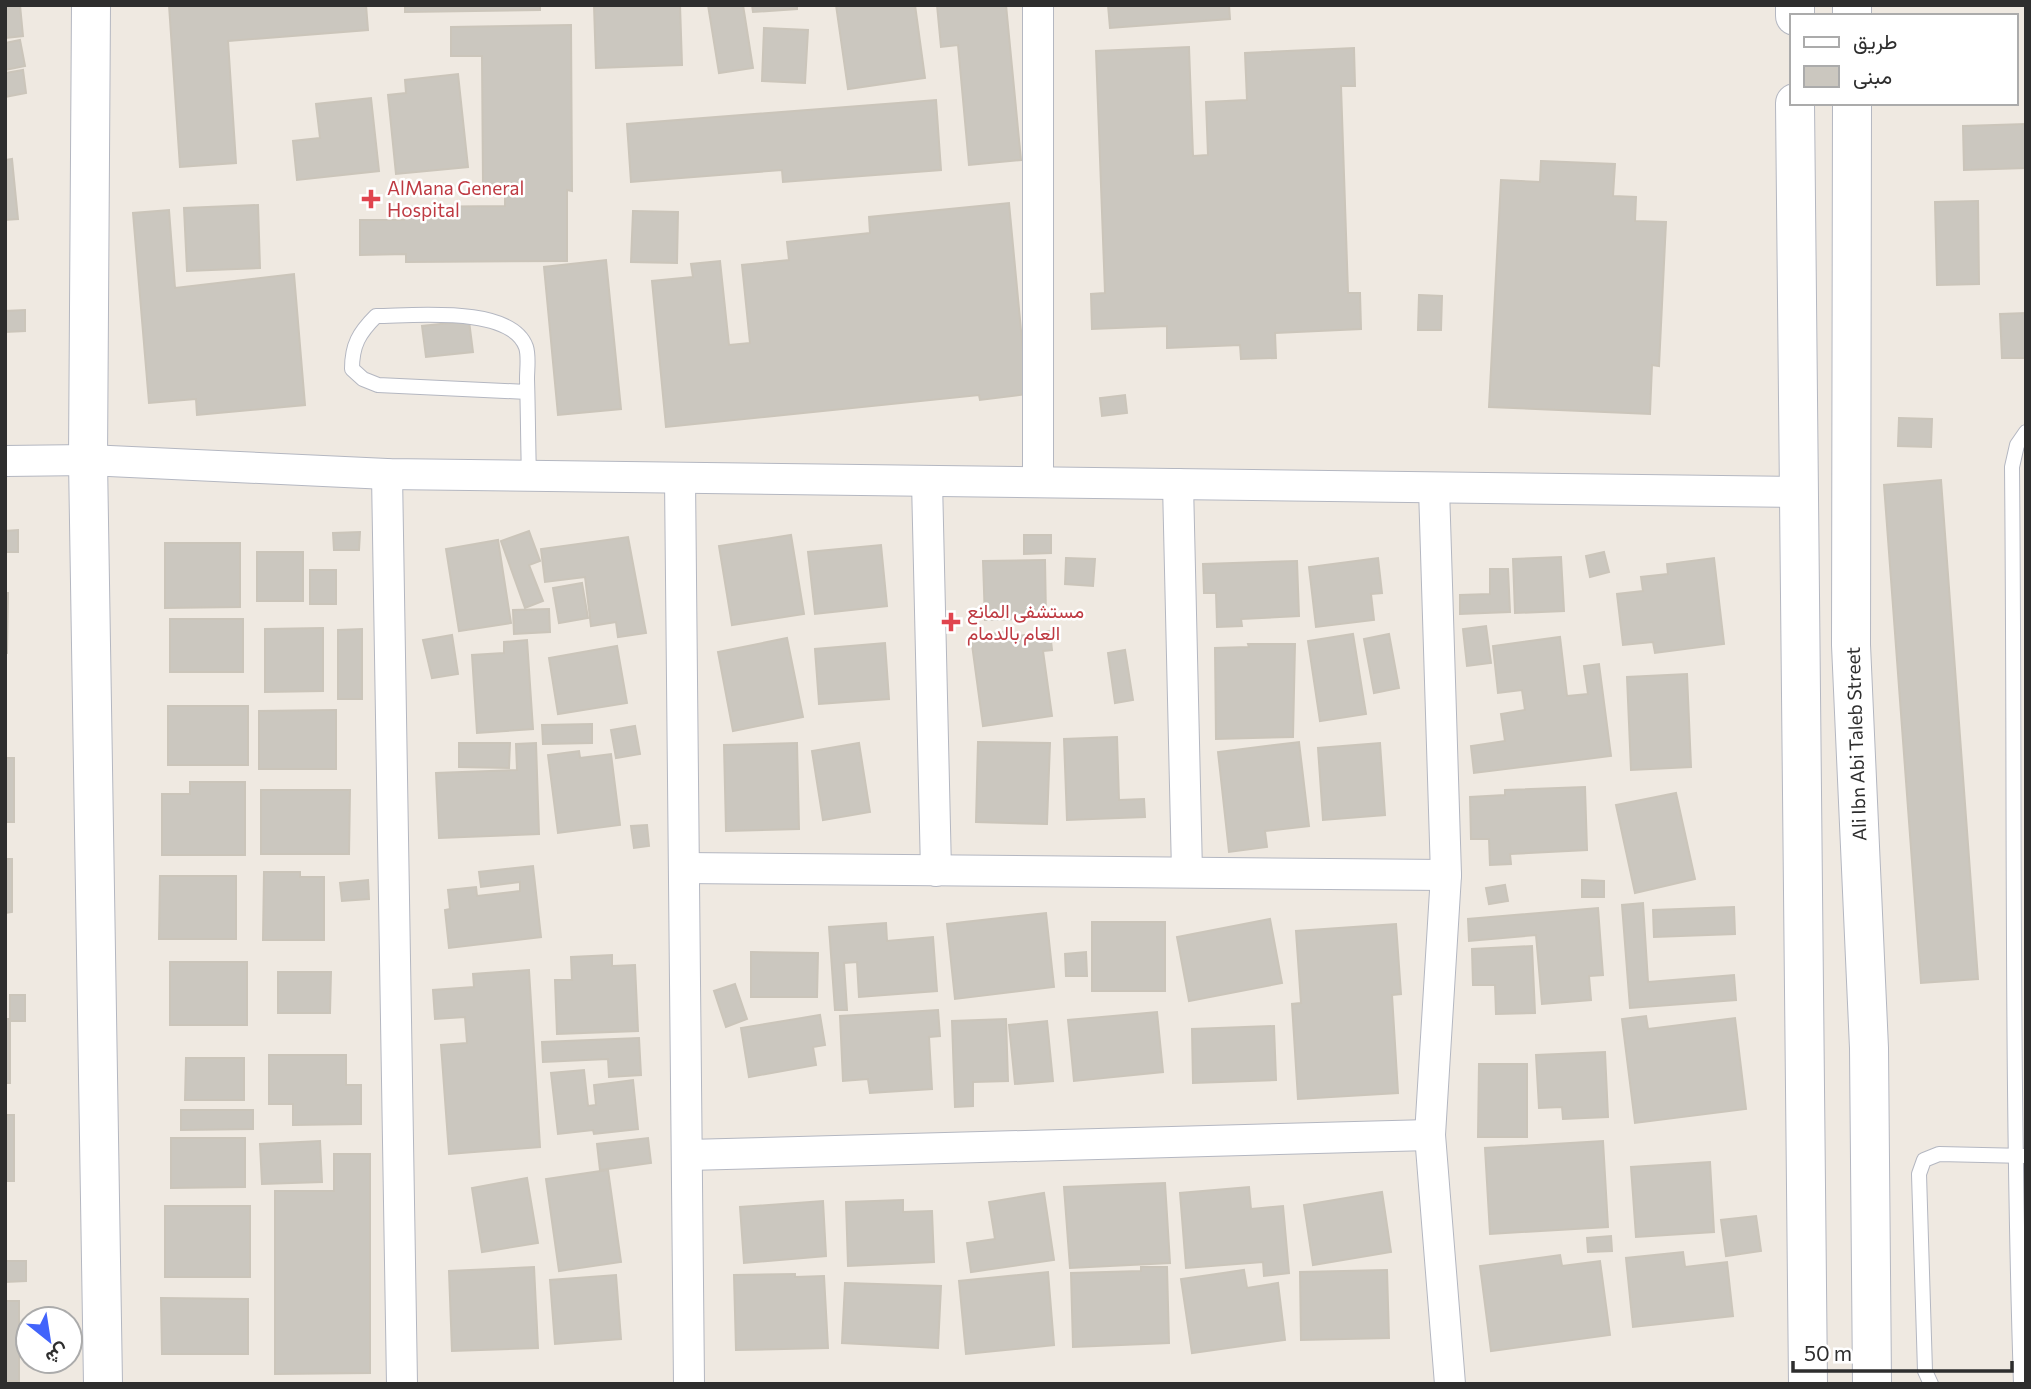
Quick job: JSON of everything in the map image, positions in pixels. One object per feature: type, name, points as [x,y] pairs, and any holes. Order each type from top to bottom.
[{"type":"street","points":[[91,5],[88,460],[103,1384]]},
{"type":"street","points":[[1038,5],[1038,482]]},
{"type":"street","points":[[1796,105],[1808,1384]]},
{"type":"street","name":"Ali Ibn Abi Taleb Street","points":[[1852,105],[1852,645],[1869,1048],[1872,1384]]},
{"type":"street","points":[[5,461],[88,460],[387,474],[1798,492]]},
{"type":"street","points":[[387,474],[402,1384]]},
{"type":"street","points":[[680,478],[689,1384]]},
{"type":"street","points":[[927,481],[936,870]]},
{"type":"street","points":[[1178,484],[1187,873]]},
{"type":"street","points":[[1434,488],[1446,875],[1430,1135],[1450,1384]]},
{"type":"street","points":[[685,868],[1446,875]]},
{"type":"street","points":[[688,1155],[1430,1135]]},
{"type":"lane","points":[[527,392],[378,385],[362,379],[352,369],[352,348],[362,329],[376,316],[487,318],[505,324],[519,336],[526,348],[529,476]]},
{"type":"lane","points":[[2021,1384],[2012,467],[2017,445],[2026,432]]},
{"type":"lane","points":[[1931,1384],[1925,1371],[1919,1174],[1924,1160],[1940,1154],[2020,1156]]},
{"type":"building","points":[[20,5],[23,36],[6,38],[5,6]]},
{"type":"building","points":[[169,5],[366,5],[368,30],[228,41],[236,163],[180,167]]},
{"type":"building","points":[[405,5],[540,5],[540,10],[405,12]]},
{"type":"building","points":[[594,5],[680,5],[682,65],[596,68]]},
{"type":"building","points":[[708,5],[743,5],[753,68],[719,73]]},
{"type":"building","points":[[752,5],[797,5],[797,9],[753,12]]},
{"type":"building","points":[[836,5],[915,5],[925,78],[848,89]]},
{"type":"building","points":[[937,5],[1006,5],[1021,160],[969,165],[958,45],[941,47]]},
{"type":"building","points":[[1108,5],[1229,5],[1230,19],[1110,28]]},
{"type":"building","points":[[571,25],[572,191],[567,190],[567,261],[406,262],[406,254],[360,255],[360,220],[404,220],[404,207],[505,206],[505,184],[483,184],[482,56],[451,56],[451,27]]},
{"type":"building","points":[[764,28],[808,30],[805,83],[762,81]]},
{"type":"building","points":[[20,40],[25,66],[5,70],[5,43]]},
{"type":"building","points":[[1189,47],[1193,156],[1208,155],[1206,102],[1247,100],[1245,53],[1354,48],[1355,86],[1341,86],[1348,293],[1360,293],[1361,329],[1275,333],[1276,358],[1241,359],[1240,345],[1167,348],[1167,326],[1092,329],[1091,294],[1105,293],[1096,51]]},
{"type":"building","points":[[23,70],[26,93],[5,97],[5,73]]},
{"type":"building","points":[[458,74],[468,167],[396,174],[388,95],[406,93],[405,80]]},
{"type":"building","points":[[371,98],[379,171],[297,180],[293,141],[320,138],[316,104]]},
{"type":"building","points":[[936,100],[941,170],[783,182],[782,170],[631,182],[627,124]]},
{"type":"building","points":[[2026,124],[2026,168],[1964,170],[1963,126]]},
{"type":"building","points":[[12,159],[18,219],[5,220],[5,160]]},
{"type":"building","points":[[1541,161],[1615,164],[1613,196],[1636,197],[1635,221],[1666,222],[1659,366],[1652,365],[1650,414],[1489,407],[1501,180],[1540,182]]},
{"type":"building","points":[[1978,201],[1979,284],[1937,285],[1935,202]]},
{"type":"building","points":[[1009,203],[1027,394],[980,400],[979,395],[666,427],[652,281],[693,277],[691,264],[720,261],[729,345],[750,343],[742,265],[789,260],[787,242],[870,233],[869,217]]},
{"type":"building","points":[[258,205],[260,268],[187,271],[184,208]]},
{"type":"building","points":[[169,210],[175,288],[294,274],[305,405],[197,415],[196,399],[149,403],[133,213]]},
{"type":"building","points":[[633,211],[678,212],[677,263],[631,262]]},
{"type":"building","points":[[606,260],[621,409],[558,415],[544,267]]},
{"type":"building","points":[[1419,295],[1442,296],[1441,330],[1418,330]]},
{"type":"building","points":[[25,310],[25,331],[5,332],[5,311]]},
{"type":"building","points":[[2026,313],[2026,358],[2002,358],[2000,314]]},
{"type":"building","points":[[469,321],[473,352],[426,357],[422,326]]},
{"type":"building","points":[[1125,395],[1127,413],[1102,416],[1100,398]]},
{"type":"building","points":[[1899,418],[1932,419],[1931,447],[1898,446]]},
{"type":"building","points":[[1941,480],[1978,979],[1921,983],[1884,485]]},
{"type":"building","points":[[18,530],[18,552],[5,552],[5,531]]},
{"type":"building","points":[[529,531],[540,561],[529,565],[543,601],[525,608],[501,541]]},
{"type":"building","points":[[360,532],[359,550],[334,550],[333,533]]},
{"type":"building","points":[[791,535],[804,614],[732,625],[719,546]]},
{"type":"building","points":[[1024,535],[1051,535],[1051,553],[1024,554]]},
{"type":"building","points":[[628,537],[646,633],[618,637],[616,622],[591,626],[585,577],[545,582],[541,549]]},
{"type":"building","points":[[498,540],[511,623],[459,631],[446,549]]},
{"type":"building","points":[[165,543],[240,543],[240,607],[165,608]]},
{"type":"building","points":[[881,545],[887,606],[815,614],[808,552]]},
{"type":"building","points":[[257,552],[303,552],[303,601],[257,601]]},
{"type":"building","points":[[1604,552],[1609,572],[1590,577],[1586,556]]},
{"type":"building","points":[[1561,557],[1564,611],[1515,613],[1513,559]]},
{"type":"building","points":[[1066,558],[1095,559],[1093,586],[1065,584]]},
{"type":"building","points":[[1378,558],[1382,593],[1371,594],[1374,620],[1316,627],[1309,567]]},
{"type":"building","points":[[1714,558],[1724,644],[1655,653],[1653,642],[1623,645],[1617,594],[1643,591],[1641,577],[1668,574],[1667,564]]},
{"type":"building","points":[[1045,560],[1046,618],[985,620],[983,561]]},
{"type":"building","points":[[1297,561],[1299,616],[1241,619],[1242,626],[1217,627],[1216,593],[1204,593],[1203,564]]},
{"type":"building","points":[[1490,569],[1508,569],[1510,612],[1460,614],[1460,595],[1490,594]]},
{"type":"building","points":[[310,570],[336,570],[336,604],[310,604]]},
{"type":"building","points":[[582,583],[588,618],[559,623],[553,588]]},
{"type":"building","points":[[5,593],[8,593],[7,653],[5,653]]},
{"type":"building","points":[[549,609],[550,632],[514,634],[513,610]]},
{"type":"building","points":[[170,619],[243,619],[243,672],[170,672]]},
{"type":"building","points":[[1486,626],[1491,663],[1467,666],[1463,629]]},
{"type":"building","points":[[323,628],[323,691],[265,692],[265,629]]},
{"type":"building","points":[[362,629],[362,699],[338,699],[338,630]]},
{"type":"building","points":[[1050,631],[1052,650],[1043,651],[1052,716],[983,726],[971,637],[1005,632],[1006,638]]},
{"type":"building","points":[[1353,634],[1366,714],[1320,721],[1308,641]]},
{"type":"building","points":[[1389,634],[1399,688],[1374,693],[1364,639]]},
{"type":"building","points":[[452,635],[458,674],[432,678],[423,640]]},
{"type":"building","points":[[1560,637],[1567,696],[1588,694],[1584,666],[1599,664],[1611,756],[1474,773],[1471,746],[1505,741],[1501,714],[1525,710],[1522,690],[1498,693],[1493,646]]},
{"type":"building","points":[[787,638],[803,717],[733,731],[718,652]]},
{"type":"building","points":[[527,640],[533,729],[477,733],[472,655],[504,653],[504,642]]},
{"type":"building","points":[[885,643],[889,699],[819,704],[815,649]]},
{"type":"building","points":[[1248,644],[1295,644],[1293,737],[1216,739],[1215,648],[1249,647]]},
{"type":"building","points":[[617,646],[627,703],[558,714],[549,658]]},
{"type":"building","points":[[1125,650],[1133,700],[1115,703],[1108,653]]},
{"type":"building","points":[[1687,674],[1691,767],[1631,770],[1627,677]]},
{"type":"building","points":[[168,706],[248,706],[248,765],[168,765]]},
{"type":"building","points":[[336,710],[336,769],[259,769],[259,711]]},
{"type":"building","points":[[592,724],[592,743],[543,744],[542,725]]},
{"type":"building","points":[[635,726],[640,754],[616,758],[611,730]]},
{"type":"building","points":[[1117,737],[1119,800],[1144,799],[1145,817],[1067,820],[1064,739]]},
{"type":"building","points":[[978,742],[1050,743],[1047,824],[976,822]]},
{"type":"building","points":[[1299,742],[1309,826],[1265,831],[1267,847],[1229,852],[1218,752]]},
{"type":"building","points":[[459,743],[510,743],[509,768],[459,767]]},
{"type":"building","points":[[536,743],[539,834],[439,838],[436,773],[517,770],[516,744]]},
{"type":"building","points":[[797,743],[799,829],[726,831],[724,745]]},
{"type":"building","points":[[859,743],[870,812],[823,820],[812,751]]},
{"type":"building","points":[[1380,743],[1385,815],[1323,820],[1318,748]]},
{"type":"building","points":[[579,751],[580,758],[611,754],[620,825],[558,833],[548,755]]},
{"type":"building","points":[[5,758],[14,758],[14,822],[5,822]]},
{"type":"building","points":[[190,782],[245,782],[245,855],[162,855],[162,794],[190,794]]},
{"type":"building","points":[[1585,787],[1587,850],[1510,854],[1511,864],[1490,865],[1489,839],[1471,839],[1470,797],[1505,795],[1505,790]]},
{"type":"building","points":[[261,790],[350,790],[349,854],[261,854]]},
{"type":"building","points":[[1676,793],[1695,879],[1635,893],[1616,805]]},
{"type":"building","points":[[647,825],[649,846],[634,848],[631,826]]},
{"type":"building","points":[[5,859],[12,859],[12,912],[5,913]]},
{"type":"building","points":[[533,866],[541,937],[449,948],[445,910],[450,909],[448,890],[476,887],[477,896],[520,891],[520,882],[481,887],[479,872]]},
{"type":"building","points":[[264,872],[300,872],[300,877],[324,877],[324,940],[263,940]]},
{"type":"building","points":[[160,876],[236,876],[236,939],[159,939]]},
{"type":"building","points":[[368,880],[369,899],[342,901],[340,883]]},
{"type":"building","points":[[1582,880],[1604,881],[1604,897],[1582,897]]},
{"type":"building","points":[[1505,885],[1508,901],[1489,904],[1486,888]]},
{"type":"building","points":[[1643,903],[1648,982],[1734,975],[1736,1000],[1630,1008],[1622,905]]},
{"type":"building","points":[[1734,907],[1735,934],[1654,937],[1653,910]]},
{"type":"building","points":[[1598,908],[1603,975],[1589,976],[1591,1000],[1542,1004],[1536,935],[1469,941],[1468,919]]},
{"type":"building","points":[[1046,913],[1054,987],[955,999],[947,924]]},
{"type":"building","points":[[1270,919],[1282,983],[1189,1001],[1177,937]]},
{"type":"building","points":[[1092,922],[1165,922],[1165,991],[1092,991]]},
{"type":"building","points":[[886,923],[887,941],[933,937],[937,991],[859,997],[857,962],[844,963],[847,1010],[835,1010],[829,927]]},
{"type":"building","points":[[1396,924],[1401,994],[1392,995],[1398,1093],[1298,1099],[1292,1004],[1301,1003],[1296,931]]},
{"type":"building","points":[[1532,946],[1535,1013],[1496,1014],[1495,985],[1473,985],[1472,949]]},
{"type":"building","points":[[751,952],[818,953],[817,997],[751,997]]},
{"type":"building","points":[[1086,952],[1087,976],[1066,976],[1065,954]]},
{"type":"building","points":[[612,955],[612,966],[635,965],[638,1031],[557,1034],[555,980],[572,980],[571,957]]},
{"type":"building","points":[[170,962],[247,962],[247,1025],[170,1025]]},
{"type":"building","points":[[529,970],[540,1147],[449,1154],[441,1045],[467,1043],[465,1017],[435,1019],[433,990],[474,987],[473,974]]},
{"type":"building","points":[[278,972],[331,972],[330,1013],[278,1013]]},
{"type":"building","points":[[735,984],[747,1019],[726,1027],[714,991]]},
{"type":"building","points":[[10,995],[25,995],[25,1021],[10,1021],[10,1083],[5,1083],[5,1019],[10,1019]]},
{"type":"building","points":[[938,1010],[940,1036],[929,1037],[932,1089],[870,1093],[868,1079],[843,1081],[840,1016]]},
{"type":"building","points":[[1157,1012],[1163,1072],[1074,1081],[1068,1020]]},
{"type":"building","points":[[820,1015],[825,1045],[813,1047],[816,1065],[749,1077],[741,1028]]},
{"type":"building","points":[[1646,1016],[1648,1029],[1735,1018],[1746,1109],[1635,1123],[1622,1019]]},
{"type":"building","points":[[1006,1019],[1008,1081],[973,1082],[973,1106],[955,1107],[952,1021]]},
{"type":"building","points":[[1047,1021],[1053,1081],[1015,1084],[1009,1025]]},
{"type":"building","points":[[1274,1026],[1276,1080],[1193,1083],[1192,1029]]},
{"type":"building","points":[[639,1038],[641,1075],[609,1077],[608,1059],[543,1062],[542,1042]]},
{"type":"building","points":[[1605,1052],[1608,1117],[1563,1119],[1562,1107],[1539,1108],[1536,1055]]},
{"type":"building","points":[[269,1055],[346,1055],[346,1085],[361,1085],[361,1124],[293,1125],[293,1104],[269,1104]]},
{"type":"building","points":[[186,1058],[244,1058],[244,1100],[185,1100]]},
{"type":"building","points":[[1479,1064],[1527,1064],[1527,1137],[1478,1137]]},
{"type":"building","points":[[584,1070],[588,1106],[596,1105],[594,1085],[633,1080],[638,1129],[594,1134],[593,1130],[558,1134],[551,1073]]},
{"type":"building","points":[[181,1110],[253,1110],[253,1129],[181,1130]]},
{"type":"building","points":[[5,1115],[14,1115],[14,1181],[5,1181]]},
{"type":"building","points":[[171,1138],[245,1138],[245,1187],[171,1188]]},
{"type":"building","points":[[648,1138],[651,1163],[600,1170],[597,1144]]},
{"type":"building","points":[[320,1141],[322,1182],[262,1184],[260,1144]]},
{"type":"building","points":[[1603,1141],[1608,1227],[1490,1234],[1485,1148]]},
{"type":"building","points":[[334,1154],[370,1154],[370,1373],[275,1374],[275,1191],[334,1191]]},
{"type":"building","points":[[1710,1162],[1714,1232],[1636,1237],[1631,1167]]},
{"type":"building","points":[[608,1170],[621,1262],[559,1271],[546,1179]]},
{"type":"building","points":[[527,1178],[538,1243],[482,1252],[472,1188]]},
{"type":"building","points":[[1165,1183],[1170,1263],[1070,1268],[1064,1187]]},
{"type":"building","points":[[1249,1187],[1251,1209],[1283,1206],[1289,1273],[1264,1276],[1263,1262],[1186,1268],[1180,1193]]},
{"type":"building","points":[[1382,1192],[1391,1252],[1313,1265],[1304,1205]]},
{"type":"building","points":[[1044,1193],[1054,1260],[971,1272],[967,1243],[995,1239],[989,1202]]},
{"type":"building","points":[[903,1200],[903,1212],[932,1211],[934,1262],[848,1266],[846,1202]]},
{"type":"building","points":[[823,1201],[826,1256],[744,1263],[740,1207]]},
{"type":"building","points":[[165,1206],[250,1206],[250,1277],[165,1277]]},
{"type":"building","points":[[1756,1216],[1761,1251],[1726,1256],[1721,1220]]},
{"type":"building","points":[[1611,1236],[1612,1251],[1588,1252],[1587,1238]]},
{"type":"building","points":[[1683,1252],[1685,1267],[1727,1262],[1733,1316],[1633,1327],[1626,1258]]},
{"type":"building","points":[[1560,1255],[1562,1266],[1600,1261],[1610,1335],[1491,1351],[1480,1266]]},
{"type":"building","points":[[5,1261],[26,1261],[26,1281],[5,1282]]},
{"type":"building","points":[[534,1267],[538,1348],[452,1351],[449,1271]]},
{"type":"building","points":[[1141,1267],[1167,1267],[1169,1343],[1073,1347],[1071,1273],[1141,1271]]},
{"type":"building","points":[[1244,1270],[1247,1288],[1278,1283],[1285,1340],[1192,1353],[1181,1279]]},
{"type":"building","points":[[1387,1270],[1389,1338],[1301,1340],[1300,1272]]},
{"type":"building","points":[[1048,1272],[1054,1345],[966,1354],[959,1281]]},
{"type":"building","points":[[795,1274],[795,1277],[824,1276],[828,1348],[736,1350],[734,1275]]},
{"type":"building","points":[[616,1275],[621,1339],[555,1344],[550,1280]]},
{"type":"building","points":[[845,1283],[941,1286],[938,1348],[842,1343]]},
{"type":"building","points":[[161,1298],[248,1299],[248,1354],[162,1354]]},
{"type":"building","points":[[5,1301],[19,1301],[19,1305],[14,1305],[14,1375],[19,1375],[19,1381],[5,1381]]},
{"type":"place","name":"AlMana General Hospital","points":[[371,199]]},
{"type":"place","name":"مستشفى المانع العام بالدمام","points":[[951,622]]}]
